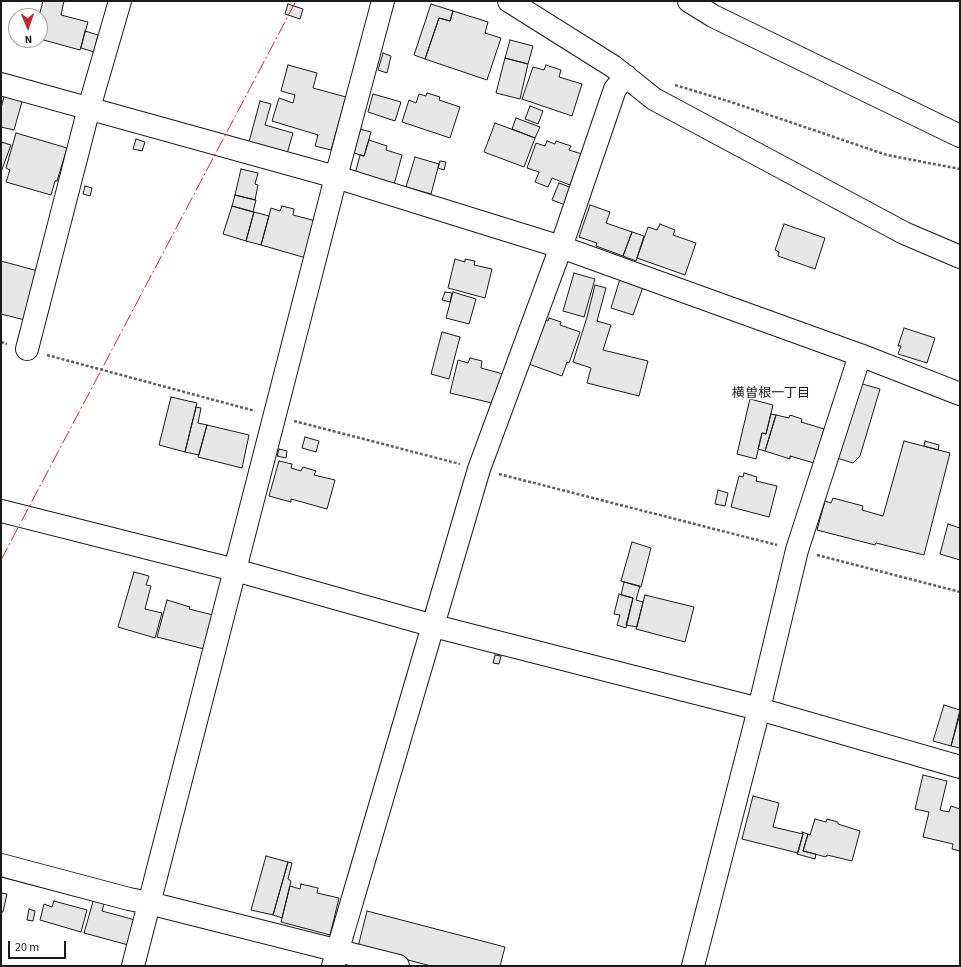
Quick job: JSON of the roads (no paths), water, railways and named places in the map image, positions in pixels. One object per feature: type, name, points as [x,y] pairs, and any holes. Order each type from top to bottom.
[{"type":"street","points":[[27,349],[89,108],[120,1]]},
{"type":"street","points":[[133,966],[336,177],[383,1]]},
{"type":"street","points":[[509,1],[614,67],[654,99],[904,233],[960,257]]},
{"type":"street","points":[[690,1],[713,16],[960,136]]},
{"type":"street","points":[[336,958],[479,469],[561,247],[615,89],[626,76]]},
{"type":"street","points":[[1,84],[336,177],[561,247],[860,355],[960,394]]},
{"type":"street","points":[[693,966],[759,709],[797,550],[860,355]]},
{"type":"street","points":[[1,511],[236,570],[434,626],[759,709],[960,767]]},
{"type":"street","points":[[1,865],[129,899],[149,902],[336,958],[398,966]]},
{"type":"district","name":"横曽根一丁目","points":[[771,394]]}]
